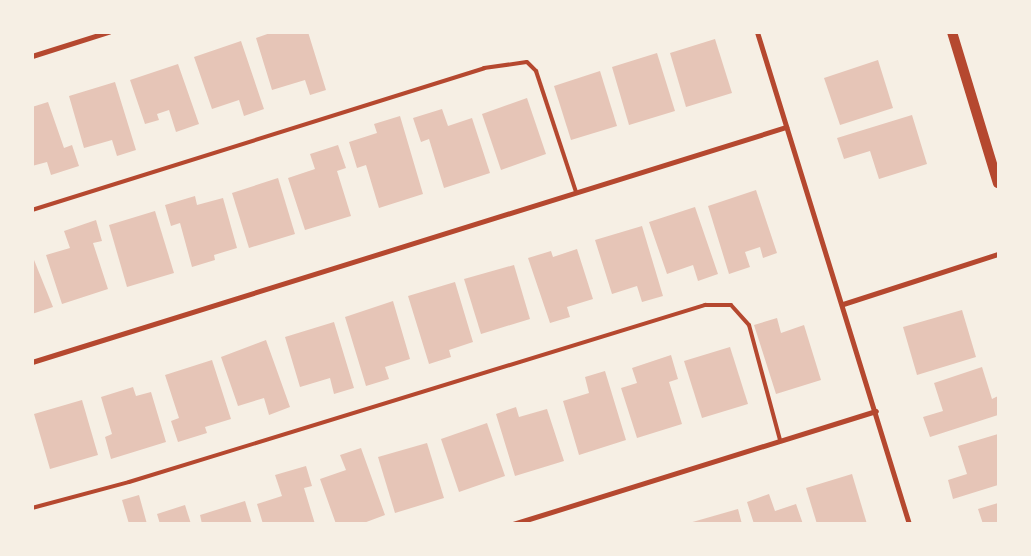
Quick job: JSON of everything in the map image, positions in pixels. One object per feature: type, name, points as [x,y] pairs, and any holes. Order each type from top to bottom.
[{"type":"main road","points":[[952,32],[998,183]]},
{"type":"street","points":[[32,56],[108,32]]},
{"type":"street","points":[[757,32],[843,304],[909,524]]},
{"type":"street","points":[[32,362],[786,127]]},
{"type":"street","points":[[843,304],[998,254]]},
{"type":"street","points":[[513,524],[876,411]]},
{"type":"lane","points":[[32,210],[484,68],[527,62],[536,72],[576,192]]},
{"type":"lane","points":[[32,508],[128,482],[705,306],[732,305],[749,325],[780,440]]},
{"type":"building","points":[[273,32],[308,32],[326,90],[310,95],[305,80],[272,90],[256,38]]},
{"type":"building","points":[[715,39],[732,93],[686,107],[670,53]]},
{"type":"building","points":[[241,41],[264,109],[244,116],[239,100],[212,109],[194,57]]},
{"type":"building","points":[[657,53],[675,111],[629,125],[612,67]]},
{"type":"building","points":[[878,60],[893,108],[840,125],[824,78]]},
{"type":"building","points":[[178,64],[199,124],[176,132],[169,110],[157,114],[159,120],[145,124],[130,80]]},
{"type":"building","points":[[600,71],[617,126],[571,140],[554,86]]},
{"type":"building","points":[[115,82],[136,150],[117,156],[112,140],[84,148],[69,96]]},
{"type":"building","points":[[527,98],[546,154],[501,170],[482,114]]},
{"type":"building","points":[[48,102],[64,148],[72,145],[79,166],[51,175],[47,162],[32,166],[32,107]]},
{"type":"building","points":[[442,109],[448,126],[472,118],[490,173],[444,188],[429,139],[421,142],[413,118]]},
{"type":"building","points":[[912,115],[927,164],[879,179],[870,151],[844,159],[837,138]]},
{"type":"building","points":[[400,116],[423,194],[379,208],[366,165],[357,168],[349,142],[377,133],[374,124]]},
{"type":"building","points":[[338,145],[346,168],[337,171],[351,216],[305,230],[288,178],[315,169],[310,154]]},
{"type":"building","points":[[278,178],[295,234],[249,248],[232,193]]},
{"type":"building","points":[[756,190],[777,253],[763,258],[760,247],[745,252],[750,267],[729,274],[708,206]]},
{"type":"building","points":[[195,196],[197,205],[223,198],[237,248],[214,255],[215,260],[192,267],[180,223],[171,226],[165,205]]},
{"type":"building","points":[[695,207],[718,274],[698,281],[693,265],[667,274],[649,222]]},
{"type":"building","points":[[155,211],[174,273],[127,287],[109,225]]},
{"type":"building","points":[[96,220],[102,241],[93,243],[108,289],[62,304],[46,255],[70,248],[64,231]]},
{"type":"building","points":[[642,226],[663,296],[642,302],[637,286],[612,294],[595,240]]},
{"type":"building","points":[[577,249],[593,299],[567,307],[570,317],[550,323],[528,258],[551,251],[553,257]]},
{"type":"building","points":[[32,255],[53,307],[32,314]]},
{"type":"building","points":[[514,265],[530,319],[481,334],[464,279]]},
{"type":"building","points":[[455,282],[473,342],[449,350],[451,357],[429,364],[408,296]]},
{"type":"building","points":[[393,301],[410,359],[385,367],[389,379],[366,386],[345,317]]},
{"type":"building","points":[[962,310],[976,357],[917,375],[903,327]]},
{"type":"building","points":[[777,318],[781,333],[804,325],[821,380],[776,394],[754,325]]},
{"type":"building","points":[[334,322],[354,388],[334,394],[330,378],[300,387],[285,337]]},
{"type":"building","points":[[266,340],[290,407],[269,415],[264,398],[238,406],[221,357]]},
{"type":"building","points":[[730,347],[748,404],[702,418],[684,361]]},
{"type":"building","points":[[671,355],[678,379],[669,382],[682,424],[637,438],[621,388],[637,383],[632,368]]},
{"type":"building","points":[[212,360],[231,419],[205,427],[207,433],[178,442],[171,421],[179,418],[165,375]]},
{"type":"building","points":[[982,367],[992,399],[998,396],[998,415],[930,437],[923,417],[943,411],[934,383]]},
{"type":"building","points":[[605,371],[626,440],[579,455],[563,401],[589,393],[585,377]]},
{"type":"building","points":[[133,387],[136,396],[151,392],[166,442],[111,459],[105,437],[112,434],[101,397]]},
{"type":"building","points":[[82,400],[98,455],[50,469],[34,414]]},
{"type":"building","points":[[516,407],[519,417],[547,409],[564,461],[515,476],[496,414]]},
{"type":"building","points":[[487,423],[505,476],[459,492],[441,439]]},
{"type":"building","points":[[998,434],[998,485],[953,499],[948,480],[967,474],[958,446]]},
{"type":"building","points":[[427,443],[444,498],[395,513],[378,457]]},
{"type":"building","points":[[361,448],[385,515],[361,524],[336,524],[320,479],[346,470],[340,455]]},
{"type":"building","points":[[306,466],[312,486],[304,488],[315,524],[263,524],[257,504],[282,496],[275,475]]},
{"type":"building","points":[[852,474],[867,524],[817,524],[806,488]]},
{"type":"building","points":[[769,494],[775,511],[796,504],[803,524],[754,524],[747,502]]},
{"type":"building","points":[[139,495],[147,524],[129,524],[122,500]]},
{"type":"building","points":[[245,501],[252,524],[202,524],[200,515]]},
{"type":"building","points":[[998,503],[998,524],[983,524],[978,509]]},
{"type":"building","points":[[185,505],[191,524],[160,524],[157,514]]},
{"type":"building","points":[[738,509],[742,524],[689,524],[689,523]]}]
